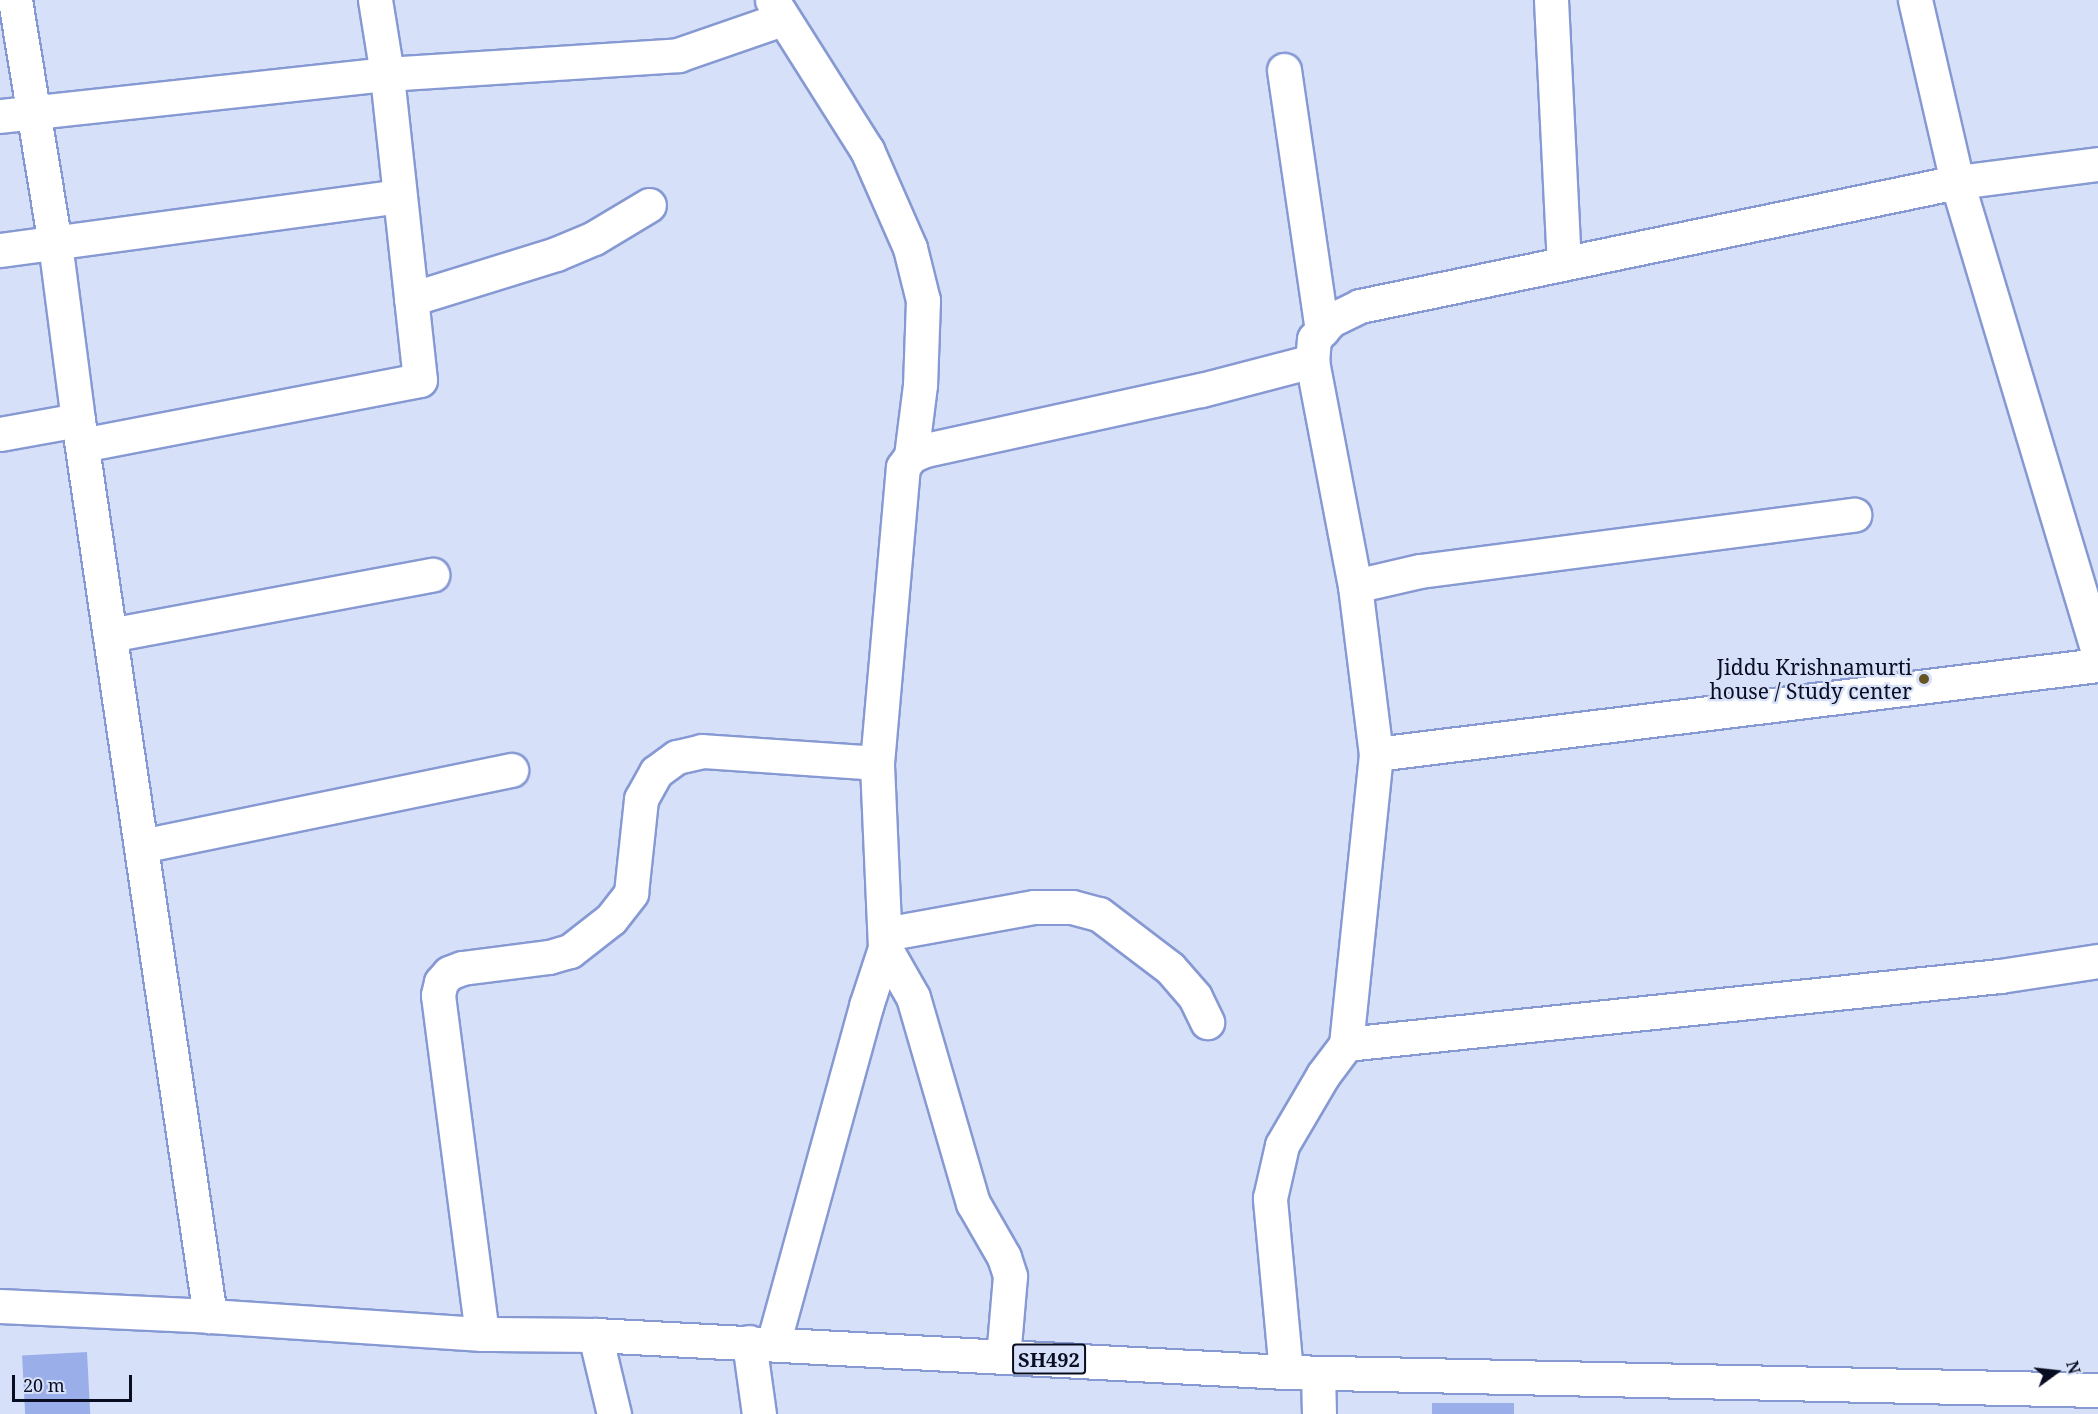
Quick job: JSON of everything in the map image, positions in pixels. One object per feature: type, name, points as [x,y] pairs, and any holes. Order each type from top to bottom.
[{"type":"street","points":[[15,0],[56,243],[80,433],[210,1316]]},
{"type":"street","points":[[0,434],[80,433],[420,380],[387,74],[375,0]]},
{"type":"street","points":[[1551,0],[1564,262]]},
{"type":"street","points":[[1915,0],[1957,182],[2098,653]]},
{"type":"street","points":[[0,116],[387,74],[678,55],[777,9],[867,150],[909,248],[923,300],[920,385],[911,456],[903,467],[877,763],[885,941],[761,1343],[759,1414]]},
{"type":"street","points":[[1284,70],[1322,330]]},
{"type":"street","points":[[1319,1414],[1302,1373],[1270,1198],[1282,1145],[1323,1075],[1346,1044],[1376,754],[1355,586],[1312,361],[1314,339],[1330,320],[1360,306],[1957,182],[2098,164]]},
{"type":"street","points":[[0,250],[399,196]]},
{"type":"street","points":[[411,299],[556,254],[594,237],[649,205]]},
{"type":"street","points":[[911,456],[925,450],[1201,390],[1312,361]]},
{"type":"street","points":[[1355,586],[1420,571],[1854,515]]},
{"type":"street","points":[[110,635],[432,575]]},
{"type":"street","points":[[1376,754],[2098,665]]},
{"type":"street","points":[[482,1334],[438,995],[441,982],[449,973],[462,968],[549,957],[570,951],[611,920],[632,893],[641,798],[656,772],[677,757],[702,751],[877,763]]},
{"type":"street","points":[[141,846],[511,770]]},
{"type":"street","points":[[885,941],[1034,907],[1072,907],[1099,914],[1170,968],[1195,997],[1207,1023]]},
{"type":"street","points":[[885,941],[913,997],[973,1203],[1004,1257],[1010,1276],[1003,1357]]},
{"type":"street","points":[[1346,1044],[1978,978],[2098,962]]},
{"type":"street","name":"SH492","points":[[0,1306],[210,1316],[482,1334],[595,1335],[1302,1373],[2098,1390]]},
{"type":"street","points":[[595,1335],[614,1414]]},
{"type":"building","points":[[87,1352],[90,1414],[25,1414],[22,1355]]},
{"type":"building","points":[[1432,1403],[1514,1403],[1514,1414],[1432,1414]]},
{"type":"place","name":"Jiddu Krishnamurti house / Study center","points":[[1924,679]]}]
